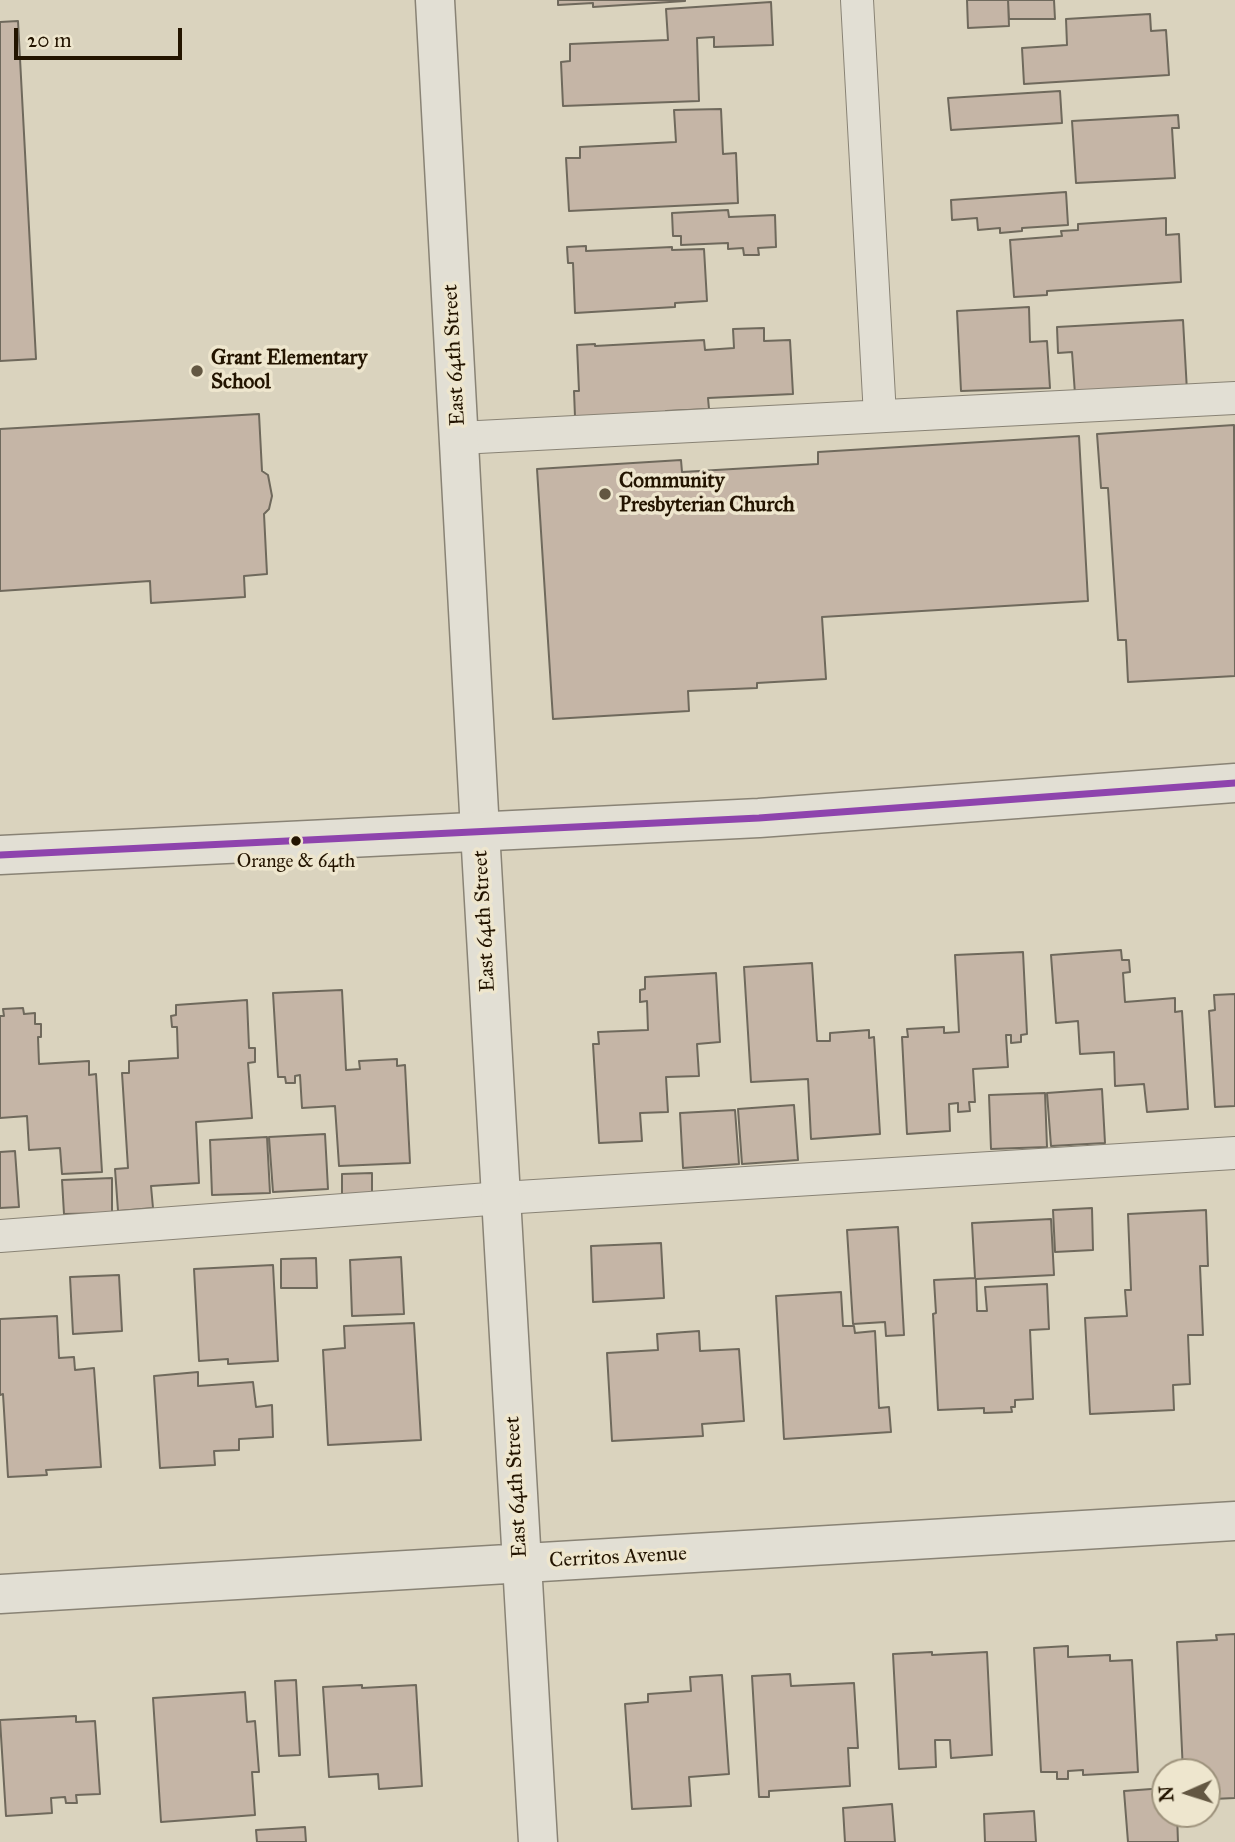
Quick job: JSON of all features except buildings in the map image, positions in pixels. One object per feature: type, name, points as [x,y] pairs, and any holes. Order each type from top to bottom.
[{"type":"street","name":"East 64th Street","points":[[435,0],[538,1842]]},
{"type":"street","points":[[0,855],[759,818],[1235,783]]},
{"type":"street","name":"Cerritos Avenue","points":[[0,1594],[1235,1521]]},
{"type":"lane","points":[[857,0],[880,416]]},
{"type":"lane","points":[[459,438],[1235,398]]},
{"type":"lane","points":[[0,1236],[502,1198],[1235,1153]]},
{"type":"transit line","points":[[0,855],[759,818],[1235,783]]},
{"type":"place","name":"Grant Elementary School","points":[[197,371]]},
{"type":"place","name":"Community Presbyterian Church","points":[[605,494]]},
{"type":"place","name":"Orange & 64th","points":[[296,841]]}]
